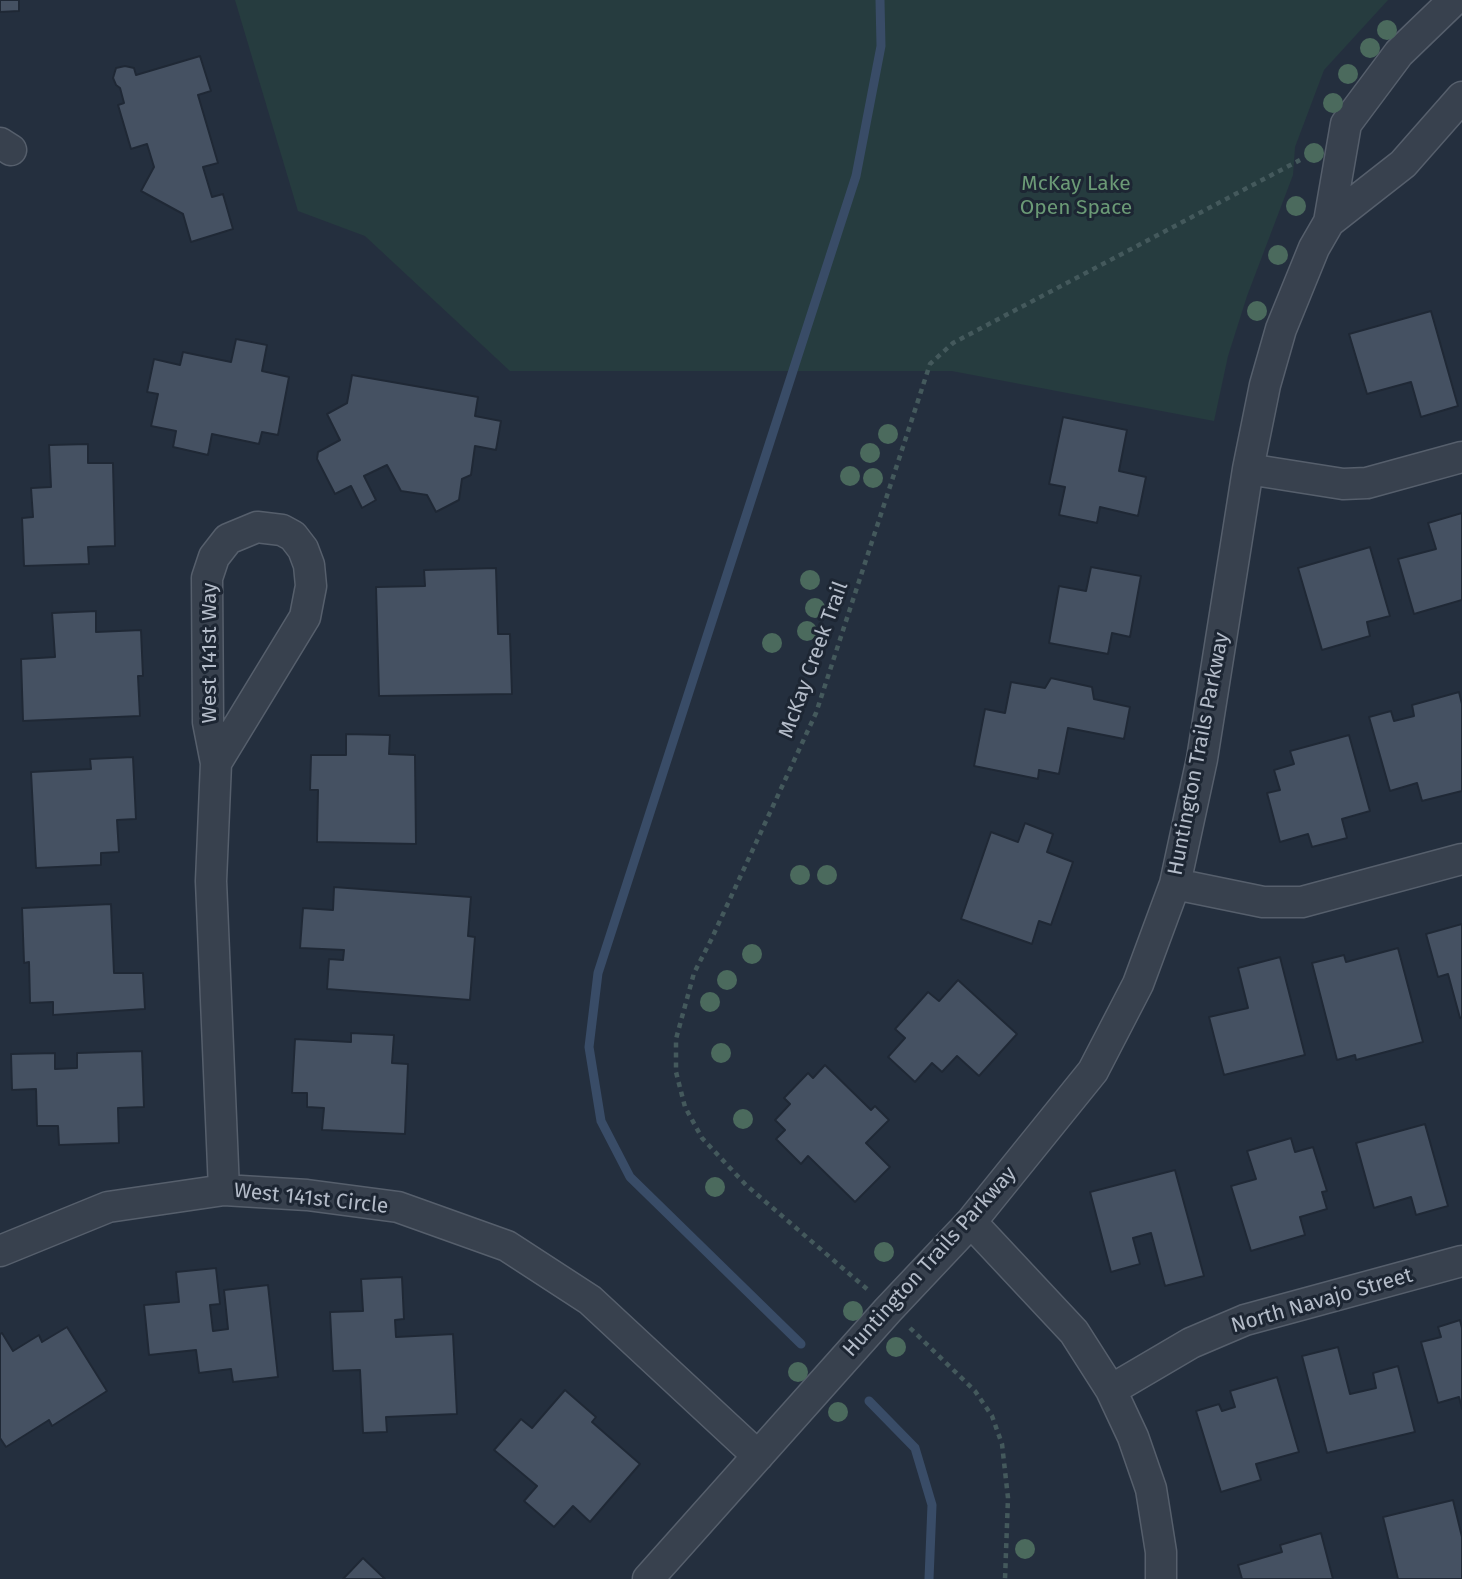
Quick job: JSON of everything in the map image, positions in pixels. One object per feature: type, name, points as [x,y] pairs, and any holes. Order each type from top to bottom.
[{"type":"street","name":"Huntington Trails Parkway","points":[[648,1579],[888,1310],[971,1222],[1093,1071],[1138,984],[1175,884],[1202,759],[1248,468],[1265,385],[1281,329],[1314,248],[1329,222],[1346,124],[1399,53],[1454,0]]},
{"type":"street","name":"Huntington Trails Parkway","points":[[1329,222],[1403,164],[1462,97]]},
{"type":"street","points":[[1248,468],[1343,484],[1367,482],[1462,457]]},
{"type":"street","name":"West 141st Way","points":[[216,763],[305,617],[311,586],[309,565],[303,549],[293,536],[282,530],[257,527],[228,539],[214,557],[207,578],[208,722],[216,763],[211,881],[224,1190]]},
{"type":"street","points":[[1175,884],[1263,902],[1302,902],[1462,859]]},
{"type":"street","name":"West 141st Circle","points":[[0,1251],[108,1207],[224,1190],[307,1195],[398,1207],[507,1246],[590,1300],[758,1456]]},
{"type":"street","points":[[971,1222],[1074,1332],[1111,1390],[1133,1437],[1151,1489],[1161,1552],[1161,1579]]},
{"type":"street","name":"North Navajo Street","points":[[1111,1390],[1191,1343],[1245,1320],[1462,1261]]},
{"type":"path","name":"McKay Creek Trail","points":[[872,1294],[746,1185],[702,1138],[685,1107],[676,1072],[676,1039],[694,973],[816,713],[930,364],[953,343],[1300,160]]},
{"type":"path","points":[[906,1325],[975,1391],[992,1416],[1002,1444],[1008,1499],[1005,1579]]},
{"type":"green space","name":"McKay Lake Open Space","points":[[235,0],[1388,0],[1324,70],[1295,147],[1293,175],[1247,296],[1228,356],[1214,421],[952,371],[510,371],[365,236],[298,211]]},
{"type":"building","points":[[0,0],[19,0],[19,11],[0,12]]},
{"type":"building","points":[[200,56],[211,91],[198,95],[218,163],[203,167],[212,197],[223,194],[233,229],[191,242],[183,214],[141,191],[154,167],[147,144],[131,149],[118,105],[124,103],[120,88],[113,78],[116,68],[134,68],[136,75]]},
{"type":"building","points":[[1431,311],[1458,406],[1421,417],[1411,382],[1367,394],[1349,334]]},
{"type":"building","points":[[236,339],[267,345],[262,371],[289,377],[278,435],[262,432],[259,444],[212,434],[208,455],[173,447],[176,431],[151,426],[158,394],[147,392],[154,359],[180,365],[183,352],[231,362]]},
{"type":"building","points":[[352,375],[478,397],[475,416],[501,421],[496,450],[475,446],[471,475],[462,479],[459,500],[436,512],[427,495],[401,491],[387,465],[364,476],[376,500],[362,508],[351,486],[335,494],[317,459],[318,452],[340,440],[327,414],[347,403]]},
{"type":"building","points":[[1063,417],[1127,430],[1119,471],[1146,477],[1138,516],[1100,507],[1097,523],[1059,515],[1065,487],[1049,484]]},
{"type":"building","points":[[88,444],[88,463],[113,463],[115,546],[88,547],[89,564],[24,566],[22,518],[33,517],[31,488],[51,487],[49,445]]},
{"type":"building","points":[[1462,513],[1462,600],[1414,614],[1398,559],[1436,549],[1428,523]]},
{"type":"building","points":[[1370,547],[1390,616],[1367,622],[1370,636],[1322,650],[1298,568]]},
{"type":"building","points":[[1091,567],[1141,576],[1130,637],[1112,633],[1108,654],[1049,643],[1059,586],[1086,591]]},
{"type":"building","points":[[496,568],[498,634],[510,634],[512,694],[379,696],[376,587],[425,586],[424,570]]},
{"type":"building","points":[[96,611],[96,632],[141,630],[143,676],[138,676],[140,716],[23,721],[21,659],[55,657],[52,613]]},
{"type":"building","points":[[1051,678],[1092,687],[1094,699],[1130,707],[1124,739],[1068,728],[1059,774],[1039,770],[1038,779],[974,766],[985,709],[1005,713],[1011,682],[1045,688]]},
{"type":"building","points":[[1459,692],[1462,704],[1462,791],[1422,801],[1417,783],[1390,791],[1369,717],[1391,711],[1394,721],[1414,716],[1412,705]]},
{"type":"building","points":[[346,734],[390,735],[389,754],[415,755],[416,844],[317,842],[318,790],[310,790],[311,755],[346,755]]},
{"type":"building","points":[[1349,735],[1370,811],[1342,819],[1347,838],[1312,847],[1308,834],[1280,842],[1267,793],[1280,790],[1274,770],[1294,764],[1290,751]]},
{"type":"building","points":[[133,757],[136,819],[117,820],[119,852],[101,853],[101,865],[36,868],[31,772],[91,769],[90,759]]},
{"type":"building","points":[[1025,823],[1053,834],[1047,852],[1073,862],[1051,925],[1039,921],[1032,944],[961,919],[991,832],[1018,842]]},
{"type":"building","points":[[334,887],[471,897],[468,936],[475,937],[470,1000],[327,989],[329,959],[343,960],[344,950],[300,948],[303,908],[333,910]]},
{"type":"building","points":[[111,904],[114,973],[143,973],[145,1009],[53,1015],[53,1002],[30,1003],[29,962],[24,963],[22,908]]},
{"type":"building","points":[[1462,924],[1460,1018],[1448,974],[1438,977],[1426,934]]},
{"type":"building","points":[[1398,948],[1423,1042],[1356,1060],[1355,1055],[1337,1060],[1312,963],[1344,955],[1346,962]]},
{"type":"building","points":[[1280,957],[1305,1055],[1224,1075],[1209,1017],[1248,1008],[1238,968]]},
{"type":"building","points":[[958,980],[1017,1034],[979,1076],[957,1056],[942,1072],[932,1063],[915,1082],[888,1057],[905,1038],[895,1029],[928,992],[939,1001]]},
{"type":"building","points":[[351,1033],[394,1035],[392,1063],[408,1064],[405,1134],[322,1130],[324,1108],[307,1107],[307,1093],[292,1093],[295,1039],[351,1042]]},
{"type":"building","points":[[142,1051],[144,1107],[118,1108],[119,1143],[59,1145],[58,1126],[37,1126],[36,1089],[12,1090],[11,1054],[55,1053],[55,1069],[77,1068],[77,1053]]},
{"type":"building","points":[[825,1065],[871,1110],[875,1106],[889,1120],[866,1143],[890,1167],[855,1202],[808,1156],[801,1164],[776,1139],[785,1130],[775,1120],[790,1104],[784,1098],[808,1073],[813,1078]]},
{"type":"building","points":[[1425,1124],[1448,1206],[1416,1215],[1411,1197],[1374,1208],[1356,1143]]},
{"type":"building","points":[[1291,1138],[1295,1152],[1313,1147],[1327,1191],[1322,1192],[1327,1209],[1300,1217],[1305,1235],[1251,1251],[1231,1186],[1256,1179],[1247,1151]]},
{"type":"building","points":[[1175,1170],[1204,1276],[1165,1286],[1151,1233],[1133,1238],[1140,1264],[1111,1272],[1090,1192]]},
{"type":"building","points":[[216,1268],[220,1304],[210,1305],[213,1331],[228,1329],[224,1290],[268,1285],[278,1377],[233,1382],[231,1369],[199,1373],[196,1350],[149,1355],[144,1305],[179,1302],[176,1272]]},
{"type":"building","points":[[402,1277],[404,1319],[395,1320],[396,1337],[453,1334],[457,1414],[386,1417],[387,1432],[363,1433],[360,1370],[333,1371],[330,1312],[363,1311],[361,1279]]},
{"type":"building","points":[[1460,1320],[1462,1409],[1459,1397],[1438,1403],[1421,1342],[1441,1337],[1438,1327]]},
{"type":"building","points":[[67,1327],[107,1391],[52,1426],[49,1420],[6,1447],[0,1438],[0,1334],[2,1333],[13,1351],[39,1335],[42,1342]]},
{"type":"building","points":[[1338,1347],[1350,1394],[1376,1388],[1373,1373],[1398,1366],[1415,1432],[1327,1453],[1302,1356]]},
{"type":"building","points":[[1277,1377],[1299,1452],[1256,1464],[1261,1480],[1221,1492],[1196,1411],[1219,1404],[1222,1411],[1235,1407],[1230,1391]]},
{"type":"building","points":[[565,1390],[596,1417],[592,1422],[640,1464],[590,1522],[573,1506],[554,1527],[524,1501],[537,1486],[494,1450],[521,1419],[532,1428]]},
{"type":"building","points":[[1453,1500],[1462,1537],[1462,1579],[1398,1579],[1383,1517]]},
{"type":"building","points":[[1321,1533],[1333,1579],[1242,1579],[1238,1565],[1282,1552],[1280,1545]]},
{"type":"building","points":[[363,1558],[385,1579],[343,1579]]},
{"type":"waterway","points":[[801,1344],[630,1177],[601,1121],[589,1047],[598,973],[856,176],[881,46],[880,0]]},
{"type":"waterway","points":[[869,1401],[915,1448],[932,1505],[929,1579]]}]
